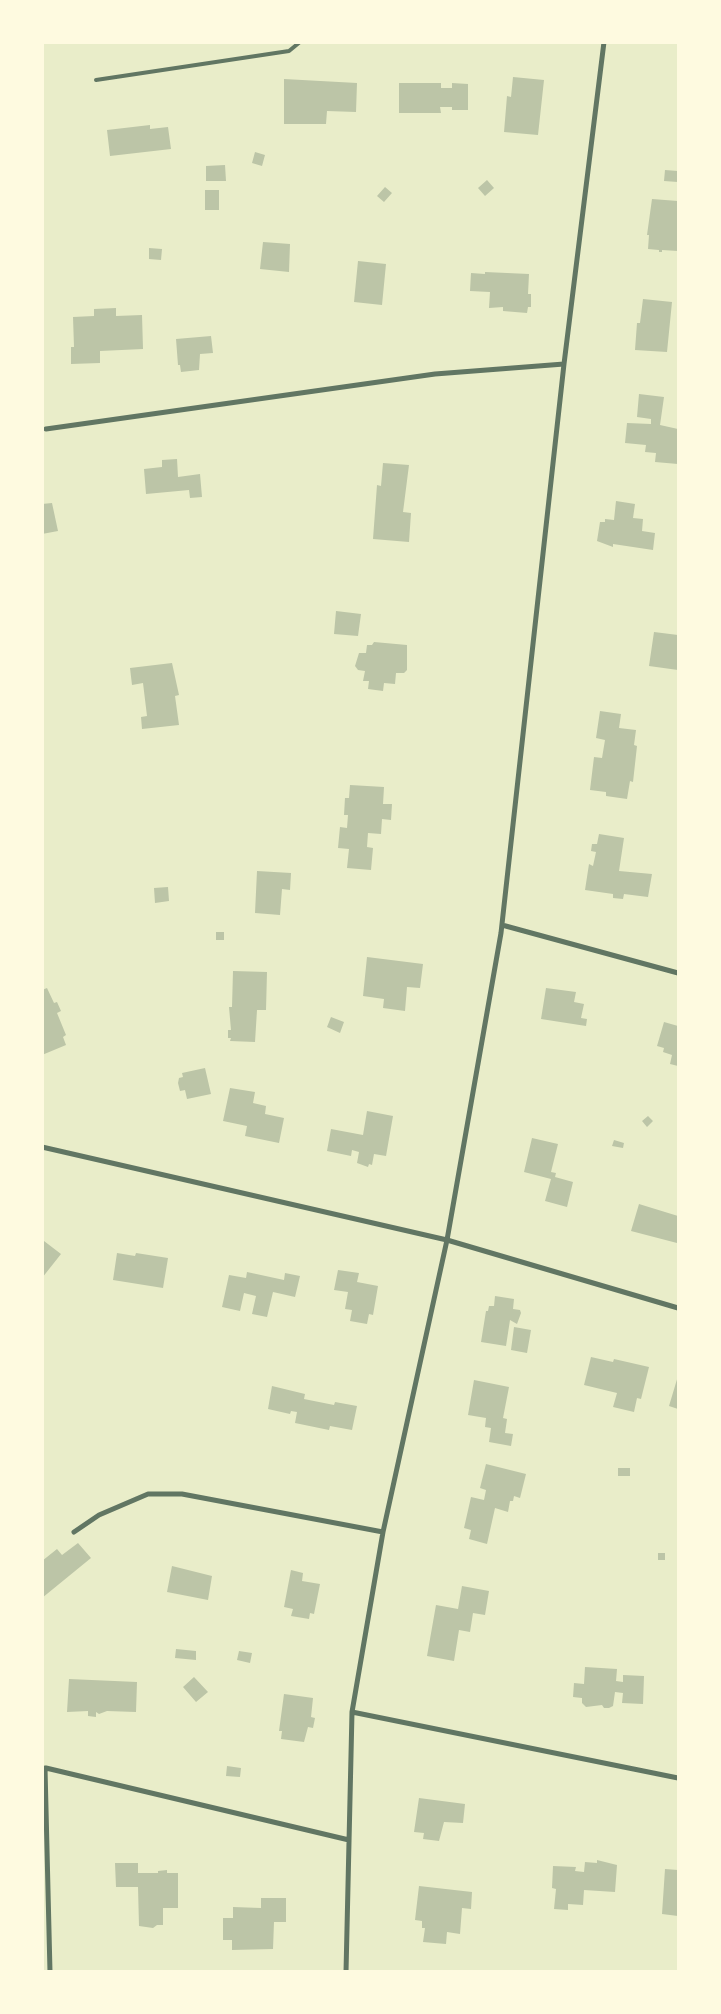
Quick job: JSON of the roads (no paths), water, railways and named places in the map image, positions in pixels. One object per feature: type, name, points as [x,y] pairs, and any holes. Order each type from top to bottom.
[{"type":"street","points":[[346,1972],[352,1712],[383,1532],[447,1240],[502,925],[564,364],[604,42]]},
{"type":"street","points":[[46,429],[435,374],[564,364]]},
{"type":"street","points":[[502,925],[678,974]]},
{"type":"street","points":[[42,1147],[447,1240],[678,1308]]},
{"type":"street","points":[[74,1532],[99,1515],[148,1494],[182,1494],[383,1532]]},
{"type":"street","points":[[352,1712],[678,1778]]},
{"type":"street","points":[[50,1972],[44,1768],[349,1840]]},
{"type":"lane","points":[[96,80],[289,51],[300,42]]}]
